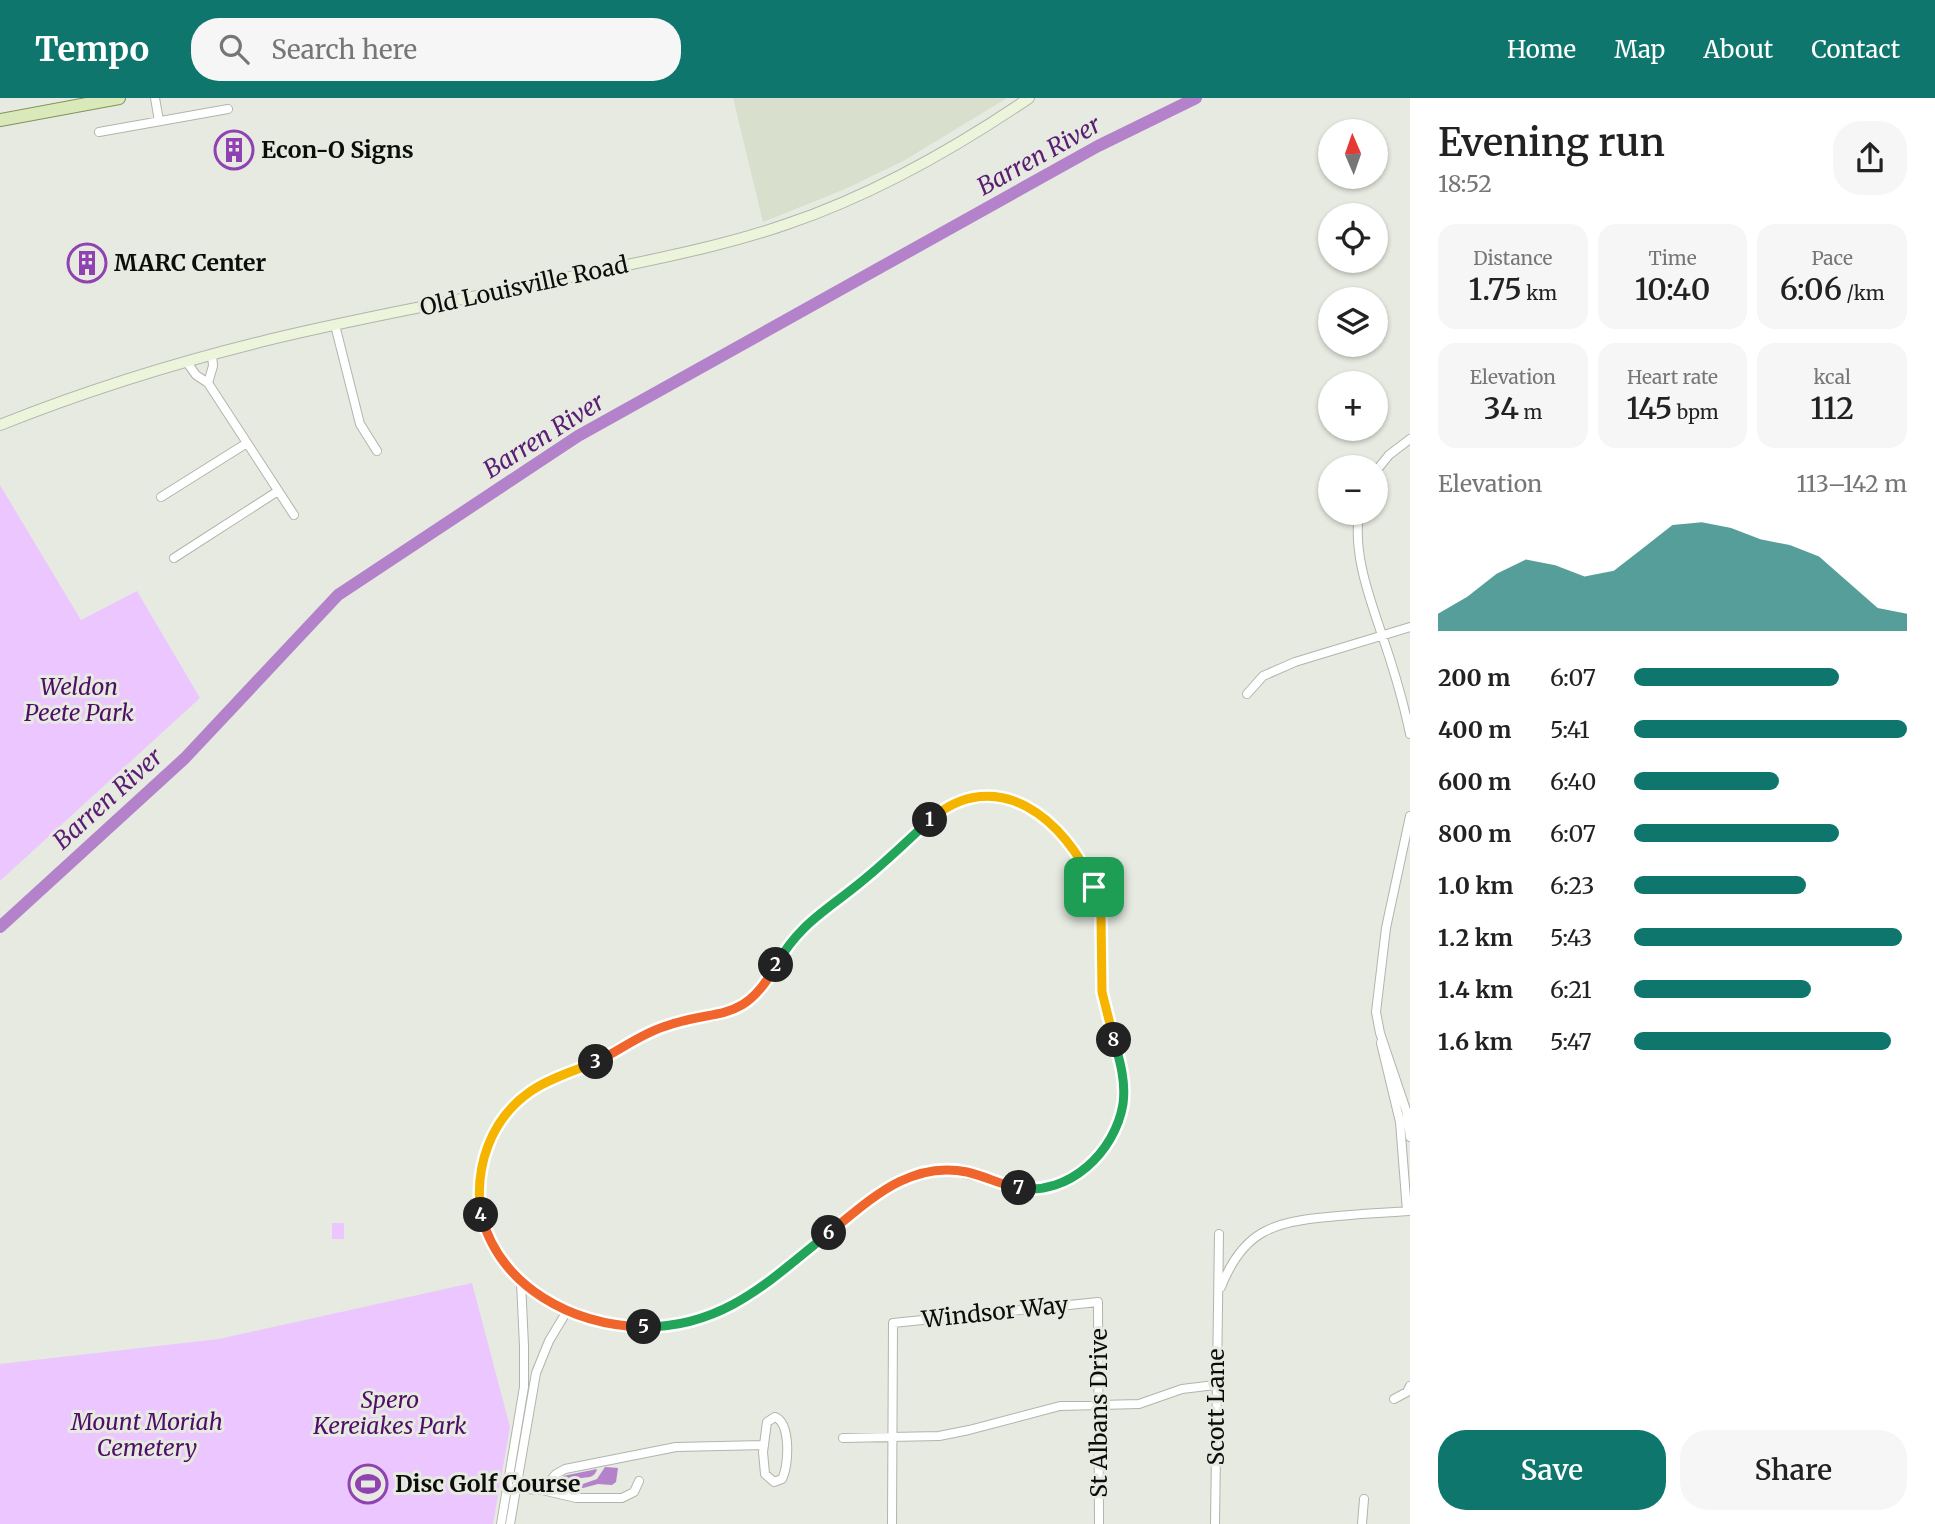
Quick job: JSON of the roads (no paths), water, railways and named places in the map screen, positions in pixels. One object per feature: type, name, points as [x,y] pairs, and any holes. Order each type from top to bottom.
[{"type":"main road","points":[[0,120],[119,98]]},
{"type":"street","points":[[155,98],[159,121]]},
{"type":"street","name":"Old Louisville Road","points":[[0,425],[80,394],[212,354],[656,258],[787,224],[876,187],[943,151],[1029,98]]},
{"type":"street","points":[[99,132],[228,109]]},
{"type":"street","points":[[335,326],[360,424],[377,451]]},
{"type":"street","points":[[208,383],[213,366],[212,354]]},
{"type":"street","points":[[186,361],[196,375],[208,383],[295,514]]},
{"type":"street","points":[[1388,457],[1410,439]]},
{"type":"street","points":[[161,497],[247,443]]},
{"type":"street","points":[[174,558],[278,491]]},
{"type":"street","points":[[1358,525],[1360,560],[1410,734]]},
{"type":"street","points":[[1247,694],[1263,677],[1295,662],[1410,628]]},
{"type":"street","points":[[968,798],[1005,798],[1028,807],[1050,823],[1080,859],[1096,894],[1101,917],[1102,992],[1124,1083],[1119,1117],[1108,1138],[1086,1167],[1065,1182],[1041,1189],[1016,1188],[979,1175],[954,1170],[928,1171],[903,1178],[878,1193],[756,1292],[726,1309],[695,1320],[665,1326],[638,1326],[600,1321],[567,1311],[539,1296],[521,1282],[500,1258],[489,1239],[482,1217],[479,1194],[481,1169],[490,1140],[499,1123],[520,1100],[540,1086],[598,1061],[654,1030],[731,1012],[743,1006],[763,987],[800,931],[947,807],[968,798]]},
{"type":"street","points":[[1409,1211],[1400,1122],[1383,1058],[1376,1012],[1384,939],[1410,816]]},
{"type":"street","points":[[1380,1033],[1407,1100],[1410,1137]]},
{"type":"street","name":"Scott Lane","points":[[1219,1289],[1240,1254],[1259,1235],[1275,1226],[1301,1219],[1409,1211]]},
{"type":"street","name":"Scott Lane","points":[[1215,1524],[1219,1234]]},
{"type":"street","points":[[501,1524],[524,1377],[521,1282]]},
{"type":"street","name":"Windsor Way","points":[[891,1437],[893,1323],[1098,1302]]},
{"type":"street","name":"St Albans Drive","points":[[1098,1302],[1099,1524]]},
{"type":"street","points":[[510,1524],[539,1364],[567,1311]]},
{"type":"street","points":[[844,1438],[939,1436],[1060,1406],[1139,1404],[1182,1389],[1215,1385]]},
{"type":"street","points":[[1394,1399],[1407,1392],[1410,1385]]},
{"type":"street","points":[[773,1417],[780,1418],[786,1430],[786,1445],[785,1474],[778,1482],[769,1480],[765,1474],[764,1445],[767,1422],[773,1417]]},
{"type":"street","points":[[891,1437],[892,1524]]},
{"type":"street","points":[[542,1490],[556,1474],[568,1468],[676,1447],[764,1445]]},
{"type":"street","points":[[507,1488],[542,1490],[569,1498],[622,1498],[635,1492],[639,1481]]},
{"type":"street","points":[[1362,1524],[1364,1499]]},
{"type":"waterway","name":"Barren River","points":[[0,927],[185,758],[338,595],[578,436],[1098,146],[1196,98]]},
{"type":"place","name":"Econ-O Signs","points":[[234,150]]},
{"type":"place","name":"MARC Center","points":[[87,263]]},
{"type":"place","name":"Disc Golf Course","points":[[368,1484]]},
{"type":"park label","name":"Weldon Peete Park","points":[[79,700]]},
{"type":"park label","name":"Spero Kereiakes Park","points":[[390,1413]]},
{"type":"park label","name":"Mount Moriah Cemetery","points":[[147,1435]]}]
